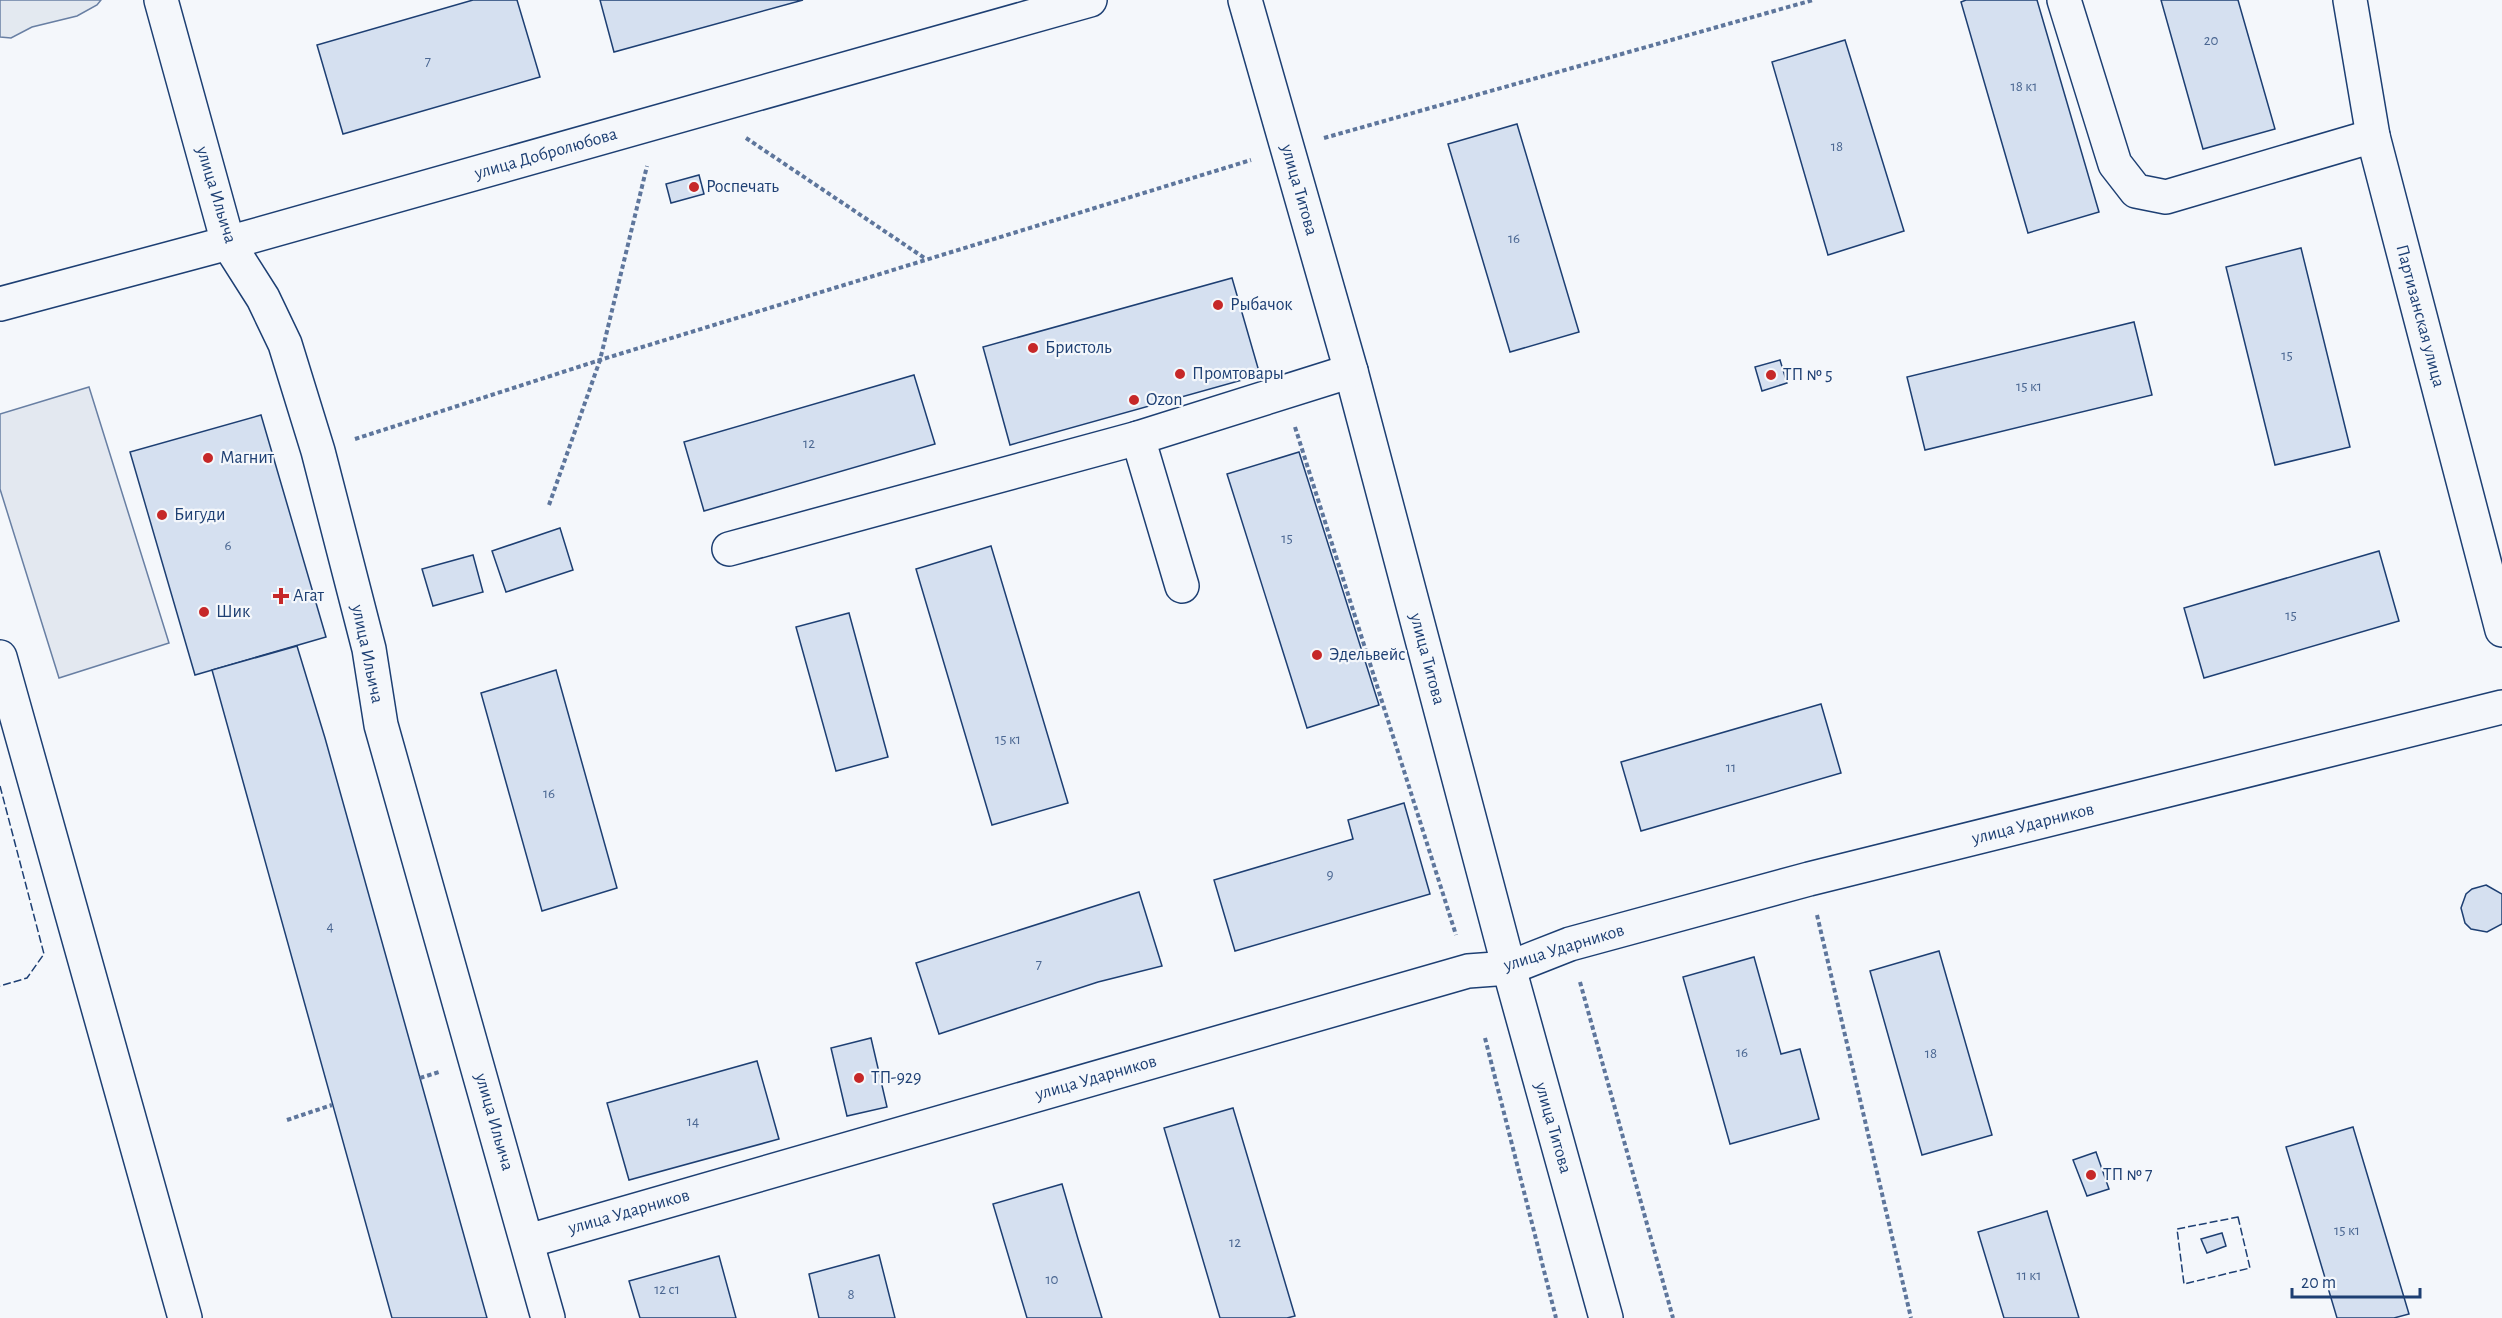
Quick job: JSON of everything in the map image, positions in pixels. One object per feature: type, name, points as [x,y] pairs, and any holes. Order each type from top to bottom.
[{"type":"street","name":"улица Ильича","points":[[161,0],[228,243],[263,298],[285,344],[318,451],[369,649],[381,725],[548,1318]]},
{"type":"street","name":"улица Добролюбова","points":[[0,304],[228,243],[1090,0]]},
{"type":"street","name":"улица Титова","points":[[1245,0],[1351,371],[1509,968],[1606,1318]]},
{"type":"street","points":[[2064,0],[2115,164],[2136,191],[2166,197],[2373,136]]},
{"type":"street","name":"Партизанская улица","points":[[2350,0],[2373,136],[2502,630]]},
{"type":"street","points":[[729,549],[1138,438],[1351,371]]},
{"type":"street","points":[[1138,438],[1182,586]]},
{"type":"street","points":[[0,657],[186,1318]]},
{"type":"street","name":"улица Ударников","points":[[528,1241],[1468,971],[1509,968],[1570,944],[1809,879],[2502,707]]},
{"type":"path","points":[[318,451],[600,360],[1288,148],[1813,0]]},
{"type":"path","points":[[742,135],[927,260]]},
{"type":"path","points":[[549,505],[600,360],[648,162]]},
{"type":"path","points":[[1284,392],[1468,971]]},
{"type":"path","points":[[1809,879],[1911,1318]]},
{"type":"path","points":[[1570,944],[1673,1318]]},
{"type":"path","points":[[1483,1029],[1556,1318]]},
{"type":"path","points":[[287,1120],[332,1105]]},
{"type":"shaded area","points":[[0,0],[101,0],[97,5],[77,16],[32,27],[11,38],[0,37]]},
{"type":"shaded area","points":[[89,387],[169,643],[59,678],[0,489],[0,414]]},
{"type":"building","points":[[473,0],[517,0],[540,77],[343,134],[317,45]]},
{"type":"building","points":[[600,0],[803,0],[614,52]]},
{"type":"building","points":[[1966,0],[2037,0],[2099,212],[2028,233],[1961,2]]},
{"type":"building","points":[[2161,0],[2238,0],[2275,129],[2203,149]]},
{"type":"building","points":[[1845,40],[1904,231],[1828,255],[1772,62]]},
{"type":"building","points":[[1517,124],[1579,332],[1510,352],[1448,144]]},
{"type":"building","points":[[699,175],[704,194],[671,203],[666,184]]},
{"type":"building","points":[[2301,248],[2350,447],[2275,465],[2226,267]]},
{"type":"building","points":[[1232,278],[1260,375],[1010,445],[983,347]]},
{"type":"building","points":[[2134,322],[2152,395],[1925,450],[1907,377]]},
{"type":"building","name":"ТП № 5","points":[[1780,360],[1787,383],[1762,391],[1755,367]]},
{"type":"building","points":[[914,375],[935,444],[704,511],[684,442]]},
{"type":"building","points":[[261,415],[326,637],[195,675],[130,452]]},
{"type":"building","points":[[1299,452],[1379,705],[1307,728],[1227,474]]},
{"type":"building","points":[[560,528],[573,570],[506,592],[492,551]]},
{"type":"building","points":[[991,546],[1068,803],[992,825],[916,569]]},
{"type":"building","points":[[2379,551],[2399,621],[2204,678],[2184,608]]},
{"type":"building","points":[[473,555],[483,592],[433,606],[422,569]]},
{"type":"building","points":[[849,613],[888,757],[836,771],[796,627]]},
{"type":"building","points":[[297,646],[325,738],[487,1318],[392,1318],[212,670]]},
{"type":"building","points":[[556,670],[617,888],[542,911],[481,693]]},
{"type":"building","points":[[1821,704],[1841,773],[1641,831],[1621,762]]},
{"type":"building","points":[[1404,803],[1430,894],[1235,951],[1214,880],[1353,839],[1348,820]]},
{"type":"building","points":[[2486,885],[2502,894],[2502,924],[2487,932],[2471,929],[2465,923],[2461,908],[2466,894],[2472,889]]},
{"type":"building","points":[[1139,892],[1162,966],[1098,982],[939,1034],[916,963]]},
{"type":"building","points":[[1939,951],[1992,1135],[1922,1155],[1870,971]]},
{"type":"building","points":[[1754,957],[1781,1054],[1800,1049],[1819,1119],[1730,1144],[1683,977]]},
{"type":"building","name":"ТП-929","points":[[871,1038],[887,1107],[847,1116],[831,1048]]},
{"type":"building","points":[[757,1061],[779,1139],[629,1180],[607,1103]]},
{"type":"building","points":[[1233,1108],[1295,1316],[1220,1318],[1164,1128]]},
{"type":"building","points":[[2353,1127],[2409,1314],[2394,1318],[2337,1318],[2286,1147]]},
{"type":"building","name":"ТП № 7","points":[[2096,1152],[2109,1189],[2087,1196],[2073,1160]]},
{"type":"building","points":[[1062,1184],[1102,1318],[1027,1318],[993,1204]]},
{"type":"building","points":[[2047,1211],[2079,1318],[2004,1318],[1978,1232]]},
{"type":"building","points":[[2222,1233],[2226,1246],[2207,1253],[2201,1239]]},
{"type":"building","points":[[879,1255],[895,1318],[819,1318],[809,1274]]},
{"type":"building","points":[[719,1256],[736,1318],[640,1318],[629,1281]]},
{"type":"fence","points":[[0,786],[44,954],[27,978],[0,986]]},
{"type":"fence","points":[[2238,1217],[2250,1268],[2184,1284],[2177,1229],[2238,1217]]},
{"type":"place","name":"Роспечать","points":[[694,187]]},
{"type":"place","name":"Рыбачок","points":[[1218,305]]},
{"type":"place","name":"Бристоль","points":[[1033,348]]},
{"type":"place","name":"Промтовары","points":[[1180,374]]},
{"type":"place","name":"ТП № 5","points":[[1771,375]]},
{"type":"place","name":"Ozon","points":[[1134,400]]},
{"type":"place","name":"Магнит","points":[[208,458]]},
{"type":"place","name":"Бигуди","points":[[162,515]]},
{"type":"place","name":"Агат","points":[[281,596]]},
{"type":"place","name":"Шик","points":[[204,612]]},
{"type":"place","name":"Эдельвейс","points":[[1317,655]]},
{"type":"place","name":"ТП-929","points":[[859,1078]]},
{"type":"place","name":"ТП № 7","points":[[2091,1175]]}]
